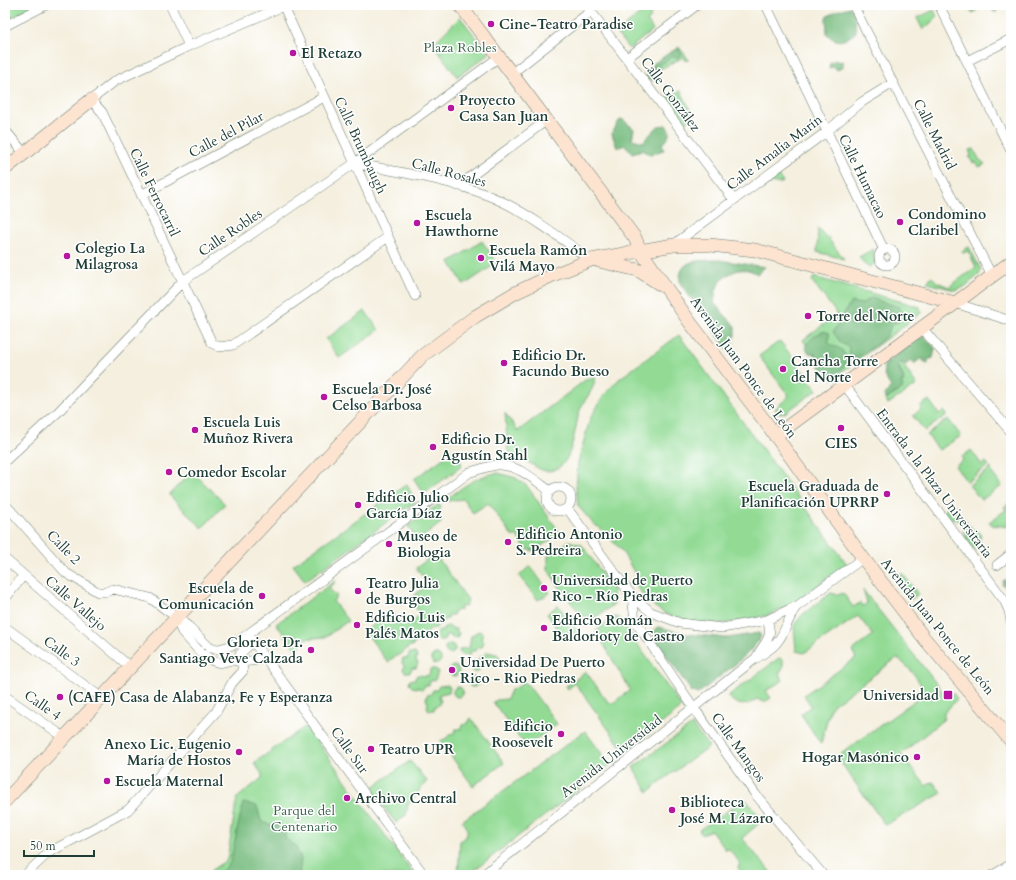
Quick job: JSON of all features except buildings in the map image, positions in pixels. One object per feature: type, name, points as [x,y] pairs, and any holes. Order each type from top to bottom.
[{"type":"street","points":[[5,26],[46,5]]},
{"type":"street","points":[[170,5],[189,46]]},
{"type":"street","points":[[5,168],[116,81],[189,46],[284,5]]},
{"type":"street","name":"Calle Brumbaugh","points":[[284,5],[324,97],[415,296]]},
{"type":"street","name":"Avenida Juan Ponce de León","points":[[460,5],[634,238],[640,250],[667,288],[863,558],[924,638],[1011,741]]},
{"type":"street","points":[[627,58],[686,8],[697,5]]},
{"type":"street","name":"Calle Humacao","points":[[766,5],[884,250]]},
{"type":"street","name":"Calle Madrid","points":[[854,5],[992,276]]},
{"type":"street","points":[[939,5],[1011,151]]},
{"type":"street","points":[[512,74],[588,8]]},
{"type":"street","name":"Calle González","points":[[588,8],[734,200]]},
{"type":"street","points":[[967,61],[1011,39]]},
{"type":"street","name":"Calle Robles","points":[[5,461],[58,412],[183,281],[355,163],[499,57]]},
{"type":"street","name":"Calle Amalia Marín","points":[[673,245],[826,132],[862,102],[893,83]]},
{"type":"street","name":"Calle del Pilar","points":[[141,195],[324,97]]},
{"type":"street","name":"Calle Ferrocarril","points":[[91,100],[102,112],[212,343],[220,347],[233,345],[388,237]]},
{"type":"street","points":[[458,186],[547,120]]},
{"type":"street","points":[[5,130],[24,153]]},
{"type":"street","name":"Calle Rosales","points":[[355,163],[458,186],[503,203],[536,221],[591,260]]},
{"type":"street","points":[[7,793],[102,698],[422,356],[476,316],[514,293],[591,260],[673,245],[710,245],[755,250],[955,303],[1011,321]]},
{"type":"street","points":[[591,260],[622,265],[638,270],[667,288]]},
{"type":"street","points":[[775,436],[1011,262]]},
{"type":"street","points":[[921,327],[1011,432]]},
{"type":"street","name":"Entrada a la Plaza Universitaria","points":[[844,384],[1004,600],[1010,611],[1011,621]]},
{"type":"street","points":[[25,875],[48,853],[128,810],[216,712],[232,683],[243,671],[240,654],[250,638],[470,472],[499,465],[513,468],[532,477],[550,491]]},
{"type":"street","points":[[558,487],[567,490],[571,498],[571,503],[567,508],[560,511],[551,508],[547,500],[550,491],[558,487]]},
{"type":"street","name":"Calle 2","points":[[5,504],[66,572],[98,592],[106,592],[113,589],[150,598],[188,626],[210,648],[220,650],[250,638]]},
{"type":"street","points":[[567,508],[632,596],[651,612],[680,623],[722,628],[767,620],[796,607]]},
{"type":"street","points":[[997,565],[1011,554]]},
{"type":"street","name":"Avenida Universidad","points":[[483,875],[777,643],[782,634],[788,616],[796,607],[863,558]]},
{"type":"street","name":"Calle Vallejo","points":[[5,559],[130,667]]},
{"type":"street","points":[[5,599],[23,576]]},
{"type":"street","name":"Calle Mangos","points":[[632,596],[635,621],[694,708],[756,795],[823,875]]},
{"type":"street","points":[[176,618],[182,632],[200,653],[213,661],[220,663],[232,660],[242,662],[266,659]]},
{"type":"street","name":"Avenida Universidad","points":[[755,659],[769,638],[770,628],[767,620]]},
{"type":"street","name":"Calle 3","points":[[5,627],[102,698]]},
{"type":"street","name":"Calle Sur","points":[[250,638],[424,875]]},
{"type":"street","name":"Calle 4","points":[[5,696],[64,737]]},
{"type":"street","points":[[993,875],[1011,864]]},
{"type":"green space","points":[[5,5],[36,5],[5,21]]},
{"type":"green space","points":[[963,5],[980,5],[973,13]]},
{"type":"green space","points":[[985,5],[999,5],[999,8],[995,13],[989,7],[986,8]]},
{"type":"green space","points":[[649,7],[653,12],[649,15],[651,18],[647,21],[653,30],[629,49],[616,33]]},
{"type":"green space","points":[[850,7],[857,16],[855,20],[856,32],[848,38],[838,41],[835,40],[827,34],[826,17],[836,11]]},
{"type":"green space","points":[[934,10],[937,17],[923,30],[917,18]]},
{"type":"green space","name":"Plaza Robles","points":[[460,17],[489,54],[457,77],[433,44]]},
{"type":"green space","points":[[679,47],[689,60],[686,61],[684,57],[652,73],[650,70]]},
{"type":"green space","points":[[679,49],[682,55],[677,58],[673,57],[660,65],[653,73],[657,76],[655,80],[648,80],[645,77],[653,70],[653,64],[672,51]]},
{"type":"green space","points":[[836,60],[838,62],[842,61],[843,67],[838,70],[833,67],[829,68],[830,63]]},
{"type":"green space","points":[[681,91],[694,118],[685,123],[666,98]]},
{"type":"green space","points":[[622,119],[634,129],[632,139],[643,142],[658,126],[666,125],[670,132],[667,140],[662,144],[664,150],[650,154],[642,150],[632,153],[625,145],[617,148],[612,134],[618,122]]},
{"type":"green space","points":[[974,149],[979,159],[985,164],[979,167],[976,162],[973,163],[969,157],[971,155],[969,150]]},
{"type":"green space","points":[[777,175],[783,182],[782,183],[766,183]]},
{"type":"green space","points":[[818,228],[826,238],[827,237],[844,259],[817,252]]},
{"type":"green space","points":[[482,241],[497,263],[464,285],[450,262]]},
{"type":"green space","points":[[969,247],[981,270],[979,275],[964,287],[955,290],[927,283],[931,276],[937,282],[949,287],[976,267],[968,251],[963,253],[962,251]]},
{"type":"green space","points":[[873,249],[875,263],[869,267],[865,265],[859,257]]},
{"type":"green space","points":[[719,260],[765,267],[757,274],[747,270],[736,271],[723,279],[717,288],[714,303],[735,326],[735,336],[731,347],[734,351],[731,354],[680,283],[680,275],[686,265],[698,261]]},
{"type":"green space","points":[[814,277],[920,307],[921,313],[832,379],[803,340],[837,314],[812,281]]},
{"type":"green space","points":[[871,298],[899,307],[904,316],[902,320],[892,325],[886,336],[879,342],[855,358],[849,353],[849,347],[841,343],[833,332],[851,302],[861,304]]},
{"type":"green space","points":[[365,311],[379,330],[339,358],[326,339]]},
{"type":"green space","points":[[824,331],[829,333],[829,344],[841,349],[848,359],[842,369],[831,375],[819,366],[816,354],[809,353],[805,346],[813,337]]},
{"type":"green space","points":[[679,335],[847,564],[790,605],[777,612],[762,617],[726,623],[690,622],[674,618],[661,611],[646,598],[634,583],[638,579],[622,551],[598,526],[596,527],[578,506],[576,488],[578,462],[590,419],[604,395],[619,379]]},
{"type":"green space","points":[[924,336],[935,348],[933,358],[927,360],[929,363],[926,364],[921,358],[914,364],[911,360],[906,365],[901,362],[898,365],[904,382],[901,382],[903,388],[885,400],[885,395],[891,387],[884,373],[885,364],[912,343]]},
{"type":"green space","name":"Cancha Torre del Norte","points":[[780,341],[817,390],[785,413],[779,414],[775,409],[789,396],[759,356]]},
{"type":"green space","points":[[901,362],[917,385],[888,404],[885,400],[898,392],[904,378],[898,365]]},
{"type":"green space","points":[[595,377],[595,382],[580,410],[571,448],[562,465],[555,469],[546,471],[508,452],[505,413],[518,431],[588,378],[590,380]]},
{"type":"green space","points":[[929,400],[939,414],[944,411],[947,415],[925,431],[913,416],[921,409],[920,406]]},
{"type":"green space","points":[[948,419],[961,436],[939,450],[927,435]]},
{"type":"green space","points":[[971,450],[982,465],[986,462],[989,465],[967,482],[955,466],[963,460],[962,457]]},
{"type":"green space","points":[[452,452],[458,452],[462,466],[425,493],[422,491],[414,479]]},
{"type":"green space","points":[[991,468],[991,472],[1002,486],[981,500],[969,485]]},
{"type":"green space","points":[[192,471],[225,504],[202,528],[169,495]]},
{"type":"green space","points":[[498,473],[516,478],[527,486],[560,533],[534,551],[526,549],[516,535],[513,537],[488,503],[473,513],[463,499],[448,501],[447,499],[471,482],[483,476]]},
{"type":"green space","points":[[407,484],[415,502],[305,581],[293,565]]},
{"type":"green space","points":[[1011,502],[1011,527],[992,525],[989,522],[1006,510],[1004,507]]},
{"type":"green space","points":[[439,504],[441,507],[437,516],[442,522],[418,541],[408,526]]},
{"type":"green space","points":[[951,505],[957,506],[957,510],[967,523],[963,526],[957,519],[951,518],[945,513],[946,508]]},
{"type":"green space","points":[[969,525],[973,530],[978,531],[981,534],[977,551],[968,543],[963,529]]},
{"type":"green space","points":[[569,541],[582,545],[613,589],[614,604],[593,619],[581,615],[548,570],[548,556]]},
{"type":"green space","points":[[435,554],[468,600],[466,606],[455,611],[453,615],[449,615],[441,624],[438,624],[436,628],[429,631],[425,637],[421,637],[413,646],[409,646],[405,651],[392,658],[388,663],[365,631],[391,612],[399,623],[404,620],[408,624],[421,615],[410,599],[428,584],[416,568]]},
{"type":"green space","points":[[530,566],[550,593],[538,600],[519,576]]},
{"type":"green space","points":[[902,573],[918,594],[910,600],[908,598],[913,592],[910,589],[906,594],[895,579]]},
{"type":"green space","points":[[1008,579],[1011,580],[1011,593],[1002,584],[1003,581]]},
{"type":"green space","points":[[335,581],[329,589],[337,596],[333,601],[348,621],[325,637],[303,639],[297,651],[276,624]]},
{"type":"green space","points":[[863,590],[947,697],[953,693],[957,699],[944,713],[944,719],[901,754],[926,786],[933,782],[942,793],[885,825],[839,760],[838,756],[924,694],[914,674],[897,658],[834,704],[830,709],[821,744],[801,714],[811,706],[804,695],[856,658],[852,651],[873,635],[858,616],[804,653],[796,651],[794,625],[803,614],[831,593],[838,595],[843,593],[853,607],[860,603],[863,606],[867,603]]},
{"type":"green space","points":[[558,605],[578,632],[570,638],[565,639],[547,614]]},
{"type":"green space","points":[[615,617],[619,618],[681,706],[676,712],[622,755],[620,752],[622,748],[575,683],[568,689],[566,686],[586,672],[608,702],[613,703],[630,690],[596,631]]},
{"type":"green space","points":[[449,626],[452,629],[456,629],[459,634],[457,638],[452,638],[450,635],[446,635],[444,640],[439,640],[436,636],[438,631],[443,631],[444,627]]},
{"type":"green space","points":[[659,627],[686,634],[728,638],[759,633],[761,636],[757,643],[742,659],[698,694],[692,692],[656,641],[652,633]]},
{"type":"green space","points":[[480,631],[483,634],[481,639],[484,642],[482,647],[478,647],[476,651],[471,651],[470,655],[461,655],[459,652],[460,649],[469,648],[471,636]]},
{"type":"green space","points":[[448,644],[452,644],[455,649],[452,654],[448,654],[445,651],[445,647]]},
{"type":"green space","points":[[487,652],[497,654],[500,658],[499,662],[487,660],[485,664],[481,665],[478,672],[473,672],[471,669],[474,661],[479,660],[480,657],[484,656]]},
{"type":"green space","points":[[409,653],[415,653],[418,663],[416,668],[412,668],[410,672],[405,672],[402,663],[403,658],[408,658]]},
{"type":"green space","points":[[434,654],[438,654],[441,659],[438,664],[434,664],[431,661],[431,657]]},
{"type":"green space","points":[[779,658],[783,660],[783,668],[779,674],[783,680],[766,691],[771,698],[764,702],[757,699],[753,702],[742,705],[731,700],[728,696]]},
{"type":"green space","points":[[452,666],[456,666],[458,667],[458,675],[452,676],[449,673],[449,669]]},
{"type":"green space","points":[[431,669],[436,669],[438,672],[435,680],[430,681],[429,685],[425,685],[423,689],[412,687],[409,684],[410,680],[415,679],[417,675],[428,676]]},
{"type":"green space","points":[[471,677],[475,677],[478,682],[475,687],[471,687],[468,684],[468,680]]},
{"type":"green space","points":[[523,681],[526,685],[527,684],[557,724],[526,747],[493,702],[507,699],[511,690],[520,686]]},
{"type":"green space","points":[[448,685],[450,688],[449,692],[440,694],[439,697],[441,700],[439,705],[435,706],[434,710],[429,710],[427,707],[427,695],[431,694],[433,690],[437,690],[439,686]]},
{"type":"green space","points":[[456,687],[460,687],[463,692],[460,697],[456,697],[453,694],[453,690]]},
{"type":"green space","points":[[471,718],[504,763],[473,786],[440,741],[454,733],[456,729],[461,729],[462,725],[467,724]]},
{"type":"green space","points":[[692,725],[709,747],[648,792],[633,767]]},
{"type":"green space","name":"Parque del Centenario","points":[[306,726],[414,875],[209,875],[213,869],[227,860],[237,798],[262,778],[262,774],[254,763]]},
{"type":"green space","points":[[585,731],[610,765],[468,875],[458,875],[460,841],[465,838],[467,832],[465,824],[462,821]]},
{"type":"green space","points":[[410,761],[427,781],[408,805],[406,815],[396,823],[370,789]]},
{"type":"green space","points":[[745,799],[763,820],[742,838],[773,875],[744,875],[738,868],[740,863],[729,849],[726,850],[711,830],[702,835],[699,830]]},
{"type":"green space","points":[[243,803],[257,806],[261,821],[271,825],[285,827],[285,838],[296,846],[301,859],[299,875],[218,875],[230,863]]},
{"type":"place","name":"Cine-Teatro Paradise","points":[[491,24]]},
{"type":"place","name":"El Retazo","points":[[293,53]]},
{"type":"place","name":"Proyecto Casa San Juan","points":[[451,108]]},
{"type":"place","name":"Condomino Claribel","points":[[900,222]]},
{"type":"place","name":"Escuela Hawthorne","points":[[417,223]]},
{"type":"place","name":"Colegio La Milagrosa","points":[[67,256]]},
{"type":"place","name":"Escuela Ramón Vilá Mayo","points":[[481,258]]},
{"type":"place","name":"Torre del Norte","points":[[808,316]]},
{"type":"place","name":"Edificio Dr. Facundo Bueso","points":[[504,363]]},
{"type":"place","name":"Cancha Torre del Norte","points":[[783,369]]},
{"type":"place","name":"Escuela Dr. José Celso Barbosa","points":[[324,397]]},
{"type":"place","name":"CIES","points":[[841,428]]},
{"type":"place","name":"Escuela Luis Muñoz Rivera","points":[[195,430]]},
{"type":"place","name":"Edificio Dr. Agustín Stahl","points":[[433,447]]},
{"type":"place","name":"Comedor Escolar","points":[[169,472]]},
{"type":"place","name":"Escuela Graduada de Planificación UPRRP","points":[[887,494]]},
{"type":"place","name":"Edificio Julio García Díaz","points":[[358,505]]},
{"type":"place","name":"Edificio Antonio S. Pedreira","points":[[508,542]]},
{"type":"place","name":"Museo de Biologia","points":[[389,544]]},
{"type":"place","name":"Universidad de Puerto Rico - Río Piedras","points":[[544,588]]},
{"type":"place","name":"Teatro Julia de Burgos","points":[[358,591]]},
{"type":"place","name":"Escuela de Comunicación","points":[[262,596]]},
{"type":"place","name":"Edificio Luis Palés Matos","points":[[357,625]]},
{"type":"place","name":"Edificio Román Baldorioty de Castro","points":[[544,628]]},
{"type":"place","name":"Glorieta Dr. Santiago Veve Calzada","points":[[311,650]]},
{"type":"place","name":"Universidad De Puerto Rico - Rio Piedras","points":[[452,670]]},
{"type":"place","name":"Universidad","points":[[948,695]]},
{"type":"place","name":"(CAFE) Casa de Alabanza, Fe y Esperanza","points":[[60,697]]},
{"type":"place","name":"Edificio Roosevelt","points":[[561,734]]},
{"type":"place","name":"Teatro UPR","points":[[371,749]]},
{"type":"place","name":"Anexo Lic. Eugenio María de Hostos","points":[[239,752]]},
{"type":"place","name":"Hogar Masónico","points":[[917,757]]},
{"type":"place","name":"Escuela Maternal","points":[[107,781]]},
{"type":"place","name":"Archivo Central","points":[[347,798]]},
{"type":"place","name":"Biblioteca José M. Lázaro","points":[[672,810]]}]
